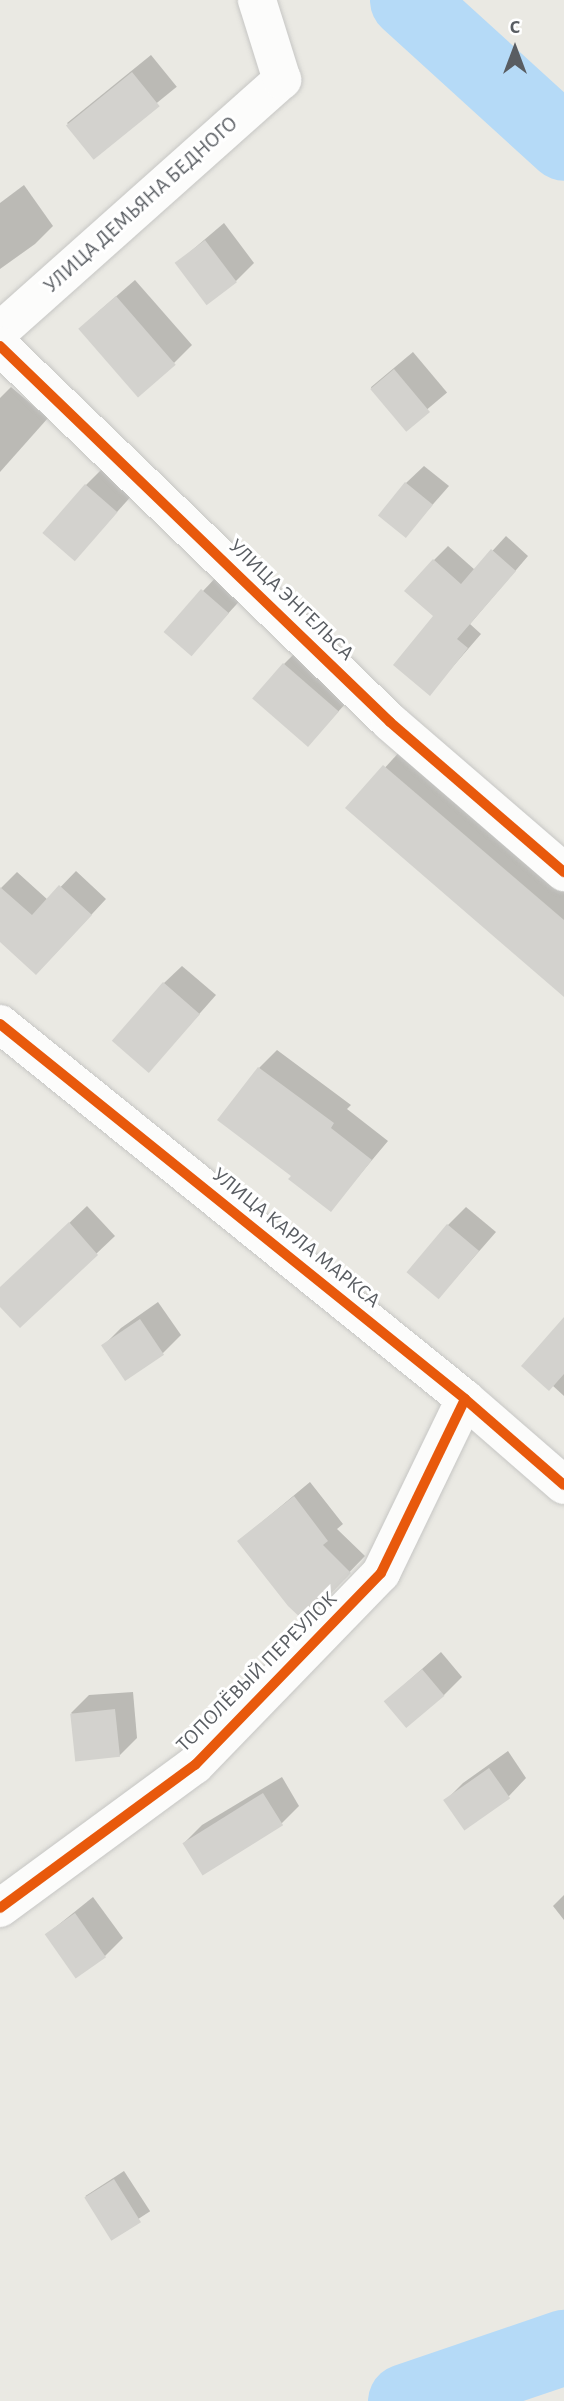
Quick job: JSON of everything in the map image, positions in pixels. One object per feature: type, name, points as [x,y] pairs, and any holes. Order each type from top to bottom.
[{"type":"street","name":"УЛИЦА ДЕМЬЯНА БЕДНОГО","points":[[0,331],[282,80],[257,0]]},
{"type":"street","name":"УЛИЦА ЭНГЕЛЬСА","points":[[0,346],[390,722],[564,872]]},
{"type":"street","name":"УЛИЦА КАРЛА МАРКСА","points":[[0,1024],[465,1399],[564,1485]]},
{"type":"street","name":"ТОПОЛЁВЫЙ ПЕРЕУЛОК","points":[[0,1908],[195,1765],[381,1573],[465,1399]]},
{"type":"building","points":[[132,72],[160,106],[94,160],[66,125]]},
{"type":"building","points":[[205,240],[237,282],[207,305],[175,263]]},
{"type":"building","points":[[116,296],[176,365],[138,397],[78,329]]},
{"type":"building","points":[[394,369],[430,412],[406,432],[370,389]]},
{"type":"building","points":[[405,482],[433,505],[406,538],[378,515]]},
{"type":"building","points":[[85,484],[117,512],[75,561],[42,533]]},
{"type":"building","points":[[491,549],[516,571],[457,639],[468,648],[430,696],[393,665],[433,616],[404,591],[433,559],[461,584]]},
{"type":"building","points":[[201,589],[229,613],[192,656],[164,632]]},
{"type":"building","points":[[283,663],[339,712],[308,747],[252,698]]},
{"type":"building","points":[[383,765],[564,920],[564,997],[345,808]]},
{"type":"building","points":[[59,885],[92,915],[36,975],[0,942],[0,887],[32,915]]},
{"type":"building","points":[[163,982],[200,1014],[149,1073],[112,1041]]},
{"type":"building","points":[[258,1067],[334,1123],[331,1128],[372,1160],[331,1212],[288,1179],[291,1176],[217,1120]]},
{"type":"building","points":[[69,1222],[98,1255],[20,1328],[0,1307],[0,1287]]},
{"type":"building","points":[[447,1224],[479,1251],[439,1299],[407,1272]]},
{"type":"building","points":[[564,1317],[564,1374],[549,1391],[521,1366]]},
{"type":"building","points":[[140,1319],[164,1355],[125,1381],[101,1345]]},
{"type":"building","points":[[294,1496],[328,1541],[323,1545],[351,1573],[304,1621],[288,1606],[237,1541]]},
{"type":"building","points":[[422,1669],[444,1696],[406,1728],[384,1701]]},
{"type":"building","points":[[115,1709],[120,1757],[75,1761],[70,1714]]},
{"type":"building","points":[[489,1768],[510,1798],[464,1830],[443,1800]]},
{"type":"building","points":[[263,1793],[283,1825],[203,1876],[182,1843]]},
{"type":"building","points":[[75,1913],[106,1957],[76,1978],[45,1934]]},
{"type":"building","points":[[114,2179],[141,2222],[111,2241],[84,2198]]},
{"type":"waterway","points":[[407,0],[564,143]]},
{"type":"waterway","points":[[405,2401],[564,2347]]},
{"type":"cycle path","points":[[0,346],[390,722],[564,872]]},
{"type":"cycle path","points":[[0,1024],[465,1399],[564,1485]]},
{"type":"cycle path","points":[[0,1908],[195,1765],[381,1573],[465,1399]]}]
